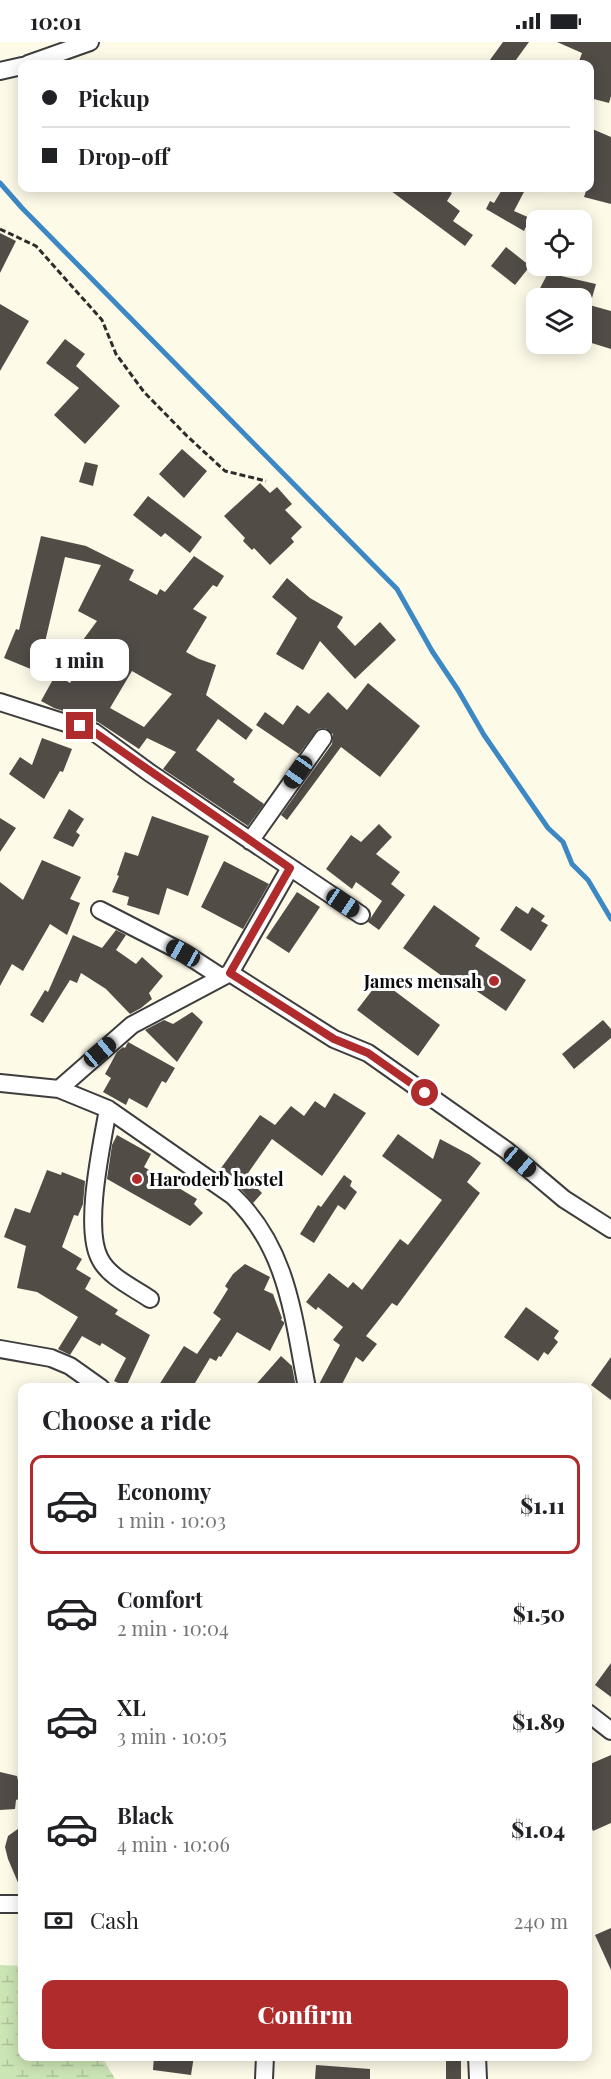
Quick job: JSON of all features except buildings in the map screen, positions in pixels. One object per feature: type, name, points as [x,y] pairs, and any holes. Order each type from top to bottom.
[{"type":"street","points":[[39,60],[90,42]]},
{"type":"street","points":[[0,71],[18,67]]},
{"type":"street","points":[[0,702],[94,732],[361,915]]},
{"type":"street","points":[[250,841],[323,738]]},
{"type":"street","points":[[59,1089],[132,1025],[225,975],[290,868]]},
{"type":"street","points":[[100,910],[225,975],[334,1039],[368,1053],[506,1150],[564,1199],[611,1229]]},
{"type":"street","points":[[0,1083],[59,1089],[108,1109],[233,1196],[250,1213],[272,1249],[293,1308],[306,1383]]},
{"type":"street","points":[[108,1109],[94,1210],[94,1244],[100,1260],[111,1272],[150,1299]]},
{"type":"street","points":[[0,1349],[51,1358],[70,1366],[94,1383]]},
{"type":"street","points":[[592,1716],[611,1731]]},
{"type":"street","points":[[0,1904],[18,1904]]},
{"type":"street","points":[[264,2079],[265,2061]]},
{"type":"street","points":[[477,2061],[478,2079]]},
{"type":"path","points":[[0,229],[36,246],[102,320],[116,354],[144,392],[187,436],[225,471],[266,481]]},
{"type":"green space","points":[[0,1965],[18,1966],[18,2061],[104,2061],[115,2079],[0,2079]]},
{"type":"waterway","points":[[0,183],[397,589],[484,735],[548,828],[563,842],[572,864],[588,880],[611,919]]},
{"type":"place","name":"James mensah","points":[[494,981]]},
{"type":"place","name":"Haroderb hostel","points":[[137,1179]]},
{"type":"route","points":[[80,726],[94,732],[290,868],[230,973],[334,1039],[368,1053],[425,1093]]}]
